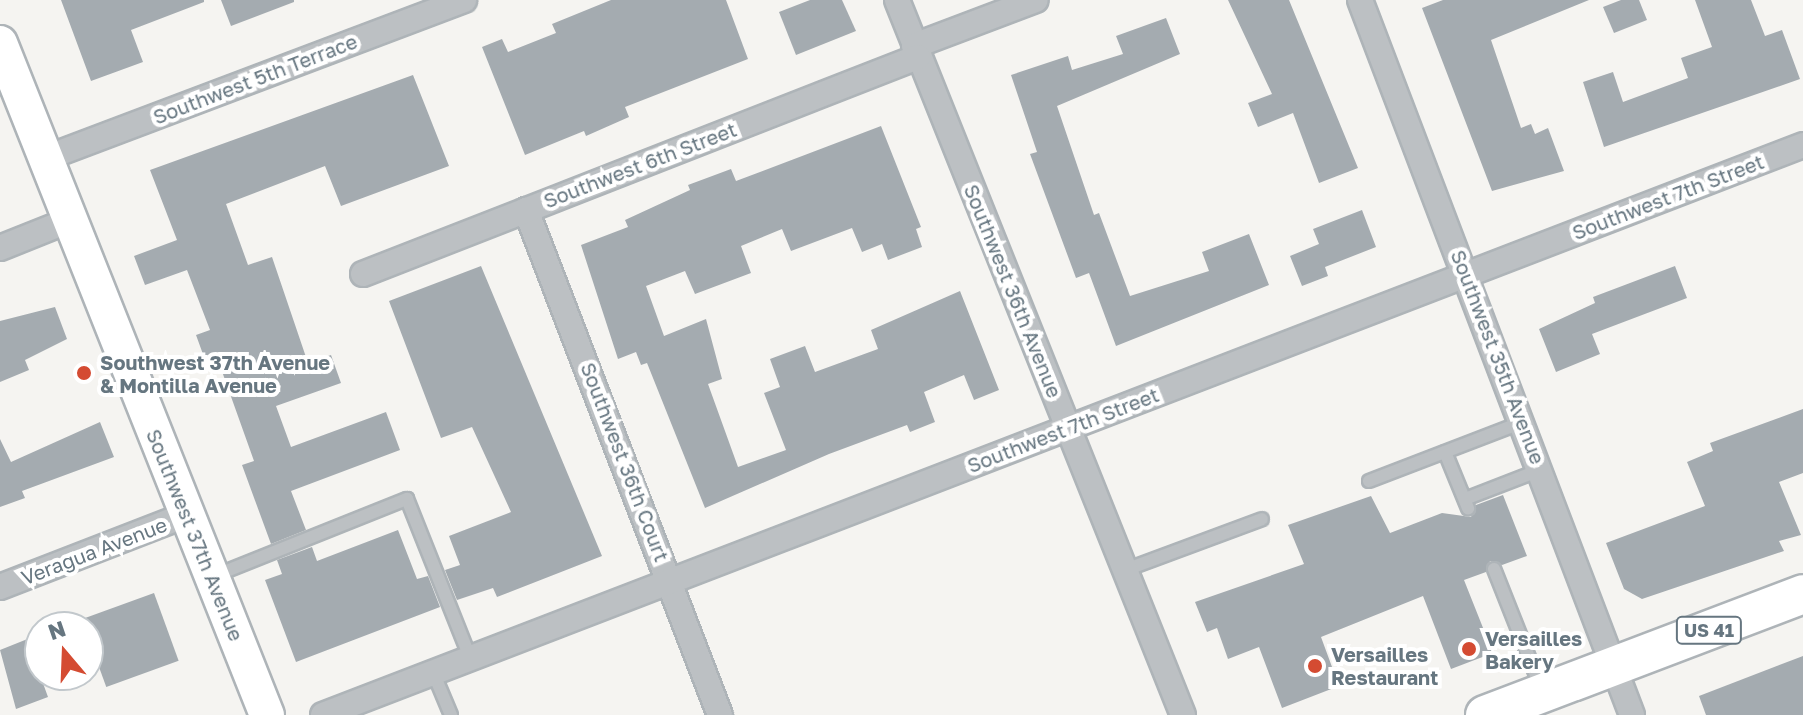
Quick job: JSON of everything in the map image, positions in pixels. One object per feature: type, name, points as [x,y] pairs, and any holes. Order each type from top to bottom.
[{"type":"main road","name":"Southwest 37th Avenue","points":[[0,43],[267,715]]},
{"type":"main road","name":"US 41","points":[[1485,715],[1803,594]]},
{"type":"street","name":"Southwest 5th Terrace","points":[[46,158],[464,0]]},
{"type":"street","name":"Southwest 36th Avenue","points":[[897,0],[1183,715]]},
{"type":"street","name":"Southwest 6th Street","points":[[363,274],[1036,0]]},
{"type":"street","name":"Southwest 35th Avenue","points":[[1360,0],[1632,715]]},
{"type":"street","name":"Southwest 7th Street","points":[[323,715],[1803,145]]},
{"type":"street","name":"Southwest 36th Court","points":[[526,210],[720,715]]},
{"type":"street","points":[[0,248],[70,220]]},
{"type":"street","name":"Veragua Avenue","points":[[0,587],[188,514]]},
{"type":"lane","points":[[1369,481],[1523,422]]},
{"type":"lane","points":[[1445,452],[1466,503],[1541,470]]},
{"type":"lane","points":[[211,577],[407,499],[470,657]]},
{"type":"lane","points":[[1125,570],[1262,519]]},
{"type":"lane","points":[[1494,569],[1543,693]]},
{"type":"lane","points":[[433,672],[451,715]]},
{"type":"building","points":[[61,0],[204,2],[131,30],[143,62],[91,81]]},
{"type":"building","points":[[221,0],[294,0],[294,2],[231,26]]},
{"type":"building","points":[[611,0],[726,0],[748,59],[625,107],[629,117],[586,136],[584,131],[525,155],[482,47],[502,39],[508,52],[556,33],[552,24]]},
{"type":"building","points":[[810,0],[842,0],[856,31],[796,55],[779,12]]},
{"type":"building","points":[[1228,0],[1289,0],[1358,168],[1319,183],[1293,113],[1258,127],[1248,103],[1272,94]]},
{"type":"building","points":[[1443,0],[1589,0],[1491,40],[1521,128],[1531,124],[1535,134],[1548,128],[1564,171],[1492,191],[1422,8]]},
{"type":"building","points":[[1621,0],[1639,0],[1647,20],[1614,33],[1603,7]]},
{"type":"building","points":[[1695,0],[1751,0],[1765,36],[1782,30],[1800,79],[1604,147],[1583,82],[1613,72],[1623,102],[1688,78],[1681,58],[1712,47]]},
{"type":"building","points":[[1166,18],[1180,54],[1057,106],[1094,215],[1099,213],[1130,296],[1209,271],[1202,252],[1249,234],[1269,285],[1116,346],[1089,273],[1076,278],[1030,154],[1037,152],[1011,75],[1068,56],[1072,70],[1123,54],[1116,36]]},
{"type":"building","points":[[413,75],[449,166],[341,206],[325,166],[226,204],[248,265],[272,257],[308,363],[331,355],[341,383],[276,406],[291,447],[386,412],[400,450],[291,491],[306,530],[271,544],[242,465],[254,461],[219,363],[208,368],[196,335],[210,330],[187,270],[145,285],[134,256],[177,240],[150,170]]},
{"type":"building","points":[[881,126],[921,227],[916,229],[922,247],[888,260],[882,244],[862,252],[852,228],[791,251],[782,229],[741,246],[751,273],[695,294],[685,271],[646,286],[664,336],[706,319],[722,379],[708,384],[738,467],[786,450],[764,393],[780,387],[770,359],[805,346],[815,372],[878,349],[871,330],[960,291],[999,390],[974,400],[964,375],[924,392],[935,422],[910,432],[907,425],[829,454],[705,508],[647,363],[641,365],[636,352],[618,359],[581,245],[628,227],[625,220],[690,190],[688,185],[731,169],[736,181]]},
{"type":"building","points":[[1362,210],[1376,247],[1325,267],[1328,276],[1302,286],[1290,256],[1319,244],[1313,229]]},
{"type":"building","points":[[481,266],[602,556],[497,597],[493,588],[457,600],[445,570],[460,565],[449,536],[511,512],[472,427],[441,438],[389,301]]},
{"type":"building","points":[[1675,266],[1687,298],[1592,334],[1600,354],[1556,372],[1539,329],[1595,303],[1593,297]]},
{"type":"building","points":[[55,307],[67,339],[25,360],[29,370],[0,382],[0,321]]},
{"type":"building","points":[[1803,409],[1803,473],[1779,482],[1801,535],[1779,541],[1784,551],[1642,599],[1624,589],[1606,543],[1705,506],[1687,462],[1713,451],[1710,443]]},
{"type":"building","points":[[100,422],[114,457],[22,491],[25,498],[0,507],[0,439],[11,462]]},
{"type":"building","points":[[1503,495],[1527,556],[1502,565],[1490,561],[1486,572],[1464,580],[1493,653],[1451,669],[1423,596],[1321,637],[1339,686],[1282,708],[1259,647],[1228,659],[1217,628],[1207,632],[1195,602],[1304,564],[1288,525],[1371,496],[1390,533],[1442,513],[1471,517],[1476,505]]},
{"type":"building","points":[[398,530],[417,579],[428,576],[440,607],[296,662],[265,580],[282,574],[277,560],[312,547],[317,561]]},
{"type":"building","points":[[154,593],[179,661],[106,687],[104,611]]},
{"type":"building","points":[[24,640],[24,691],[46,691],[48,697],[16,709],[0,650]]},
{"type":"building","points":[[1803,656],[1803,715],[1706,715],[1699,696]]},
{"type":"place","name":"Southwest 37th Avenue & Montilla Avenue","points":[[84,373]]},
{"type":"place","name":"Versailles Bakery","points":[[1469,649]]},
{"type":"place","name":"Versailles Restaurant","points":[[1315,666]]}]
